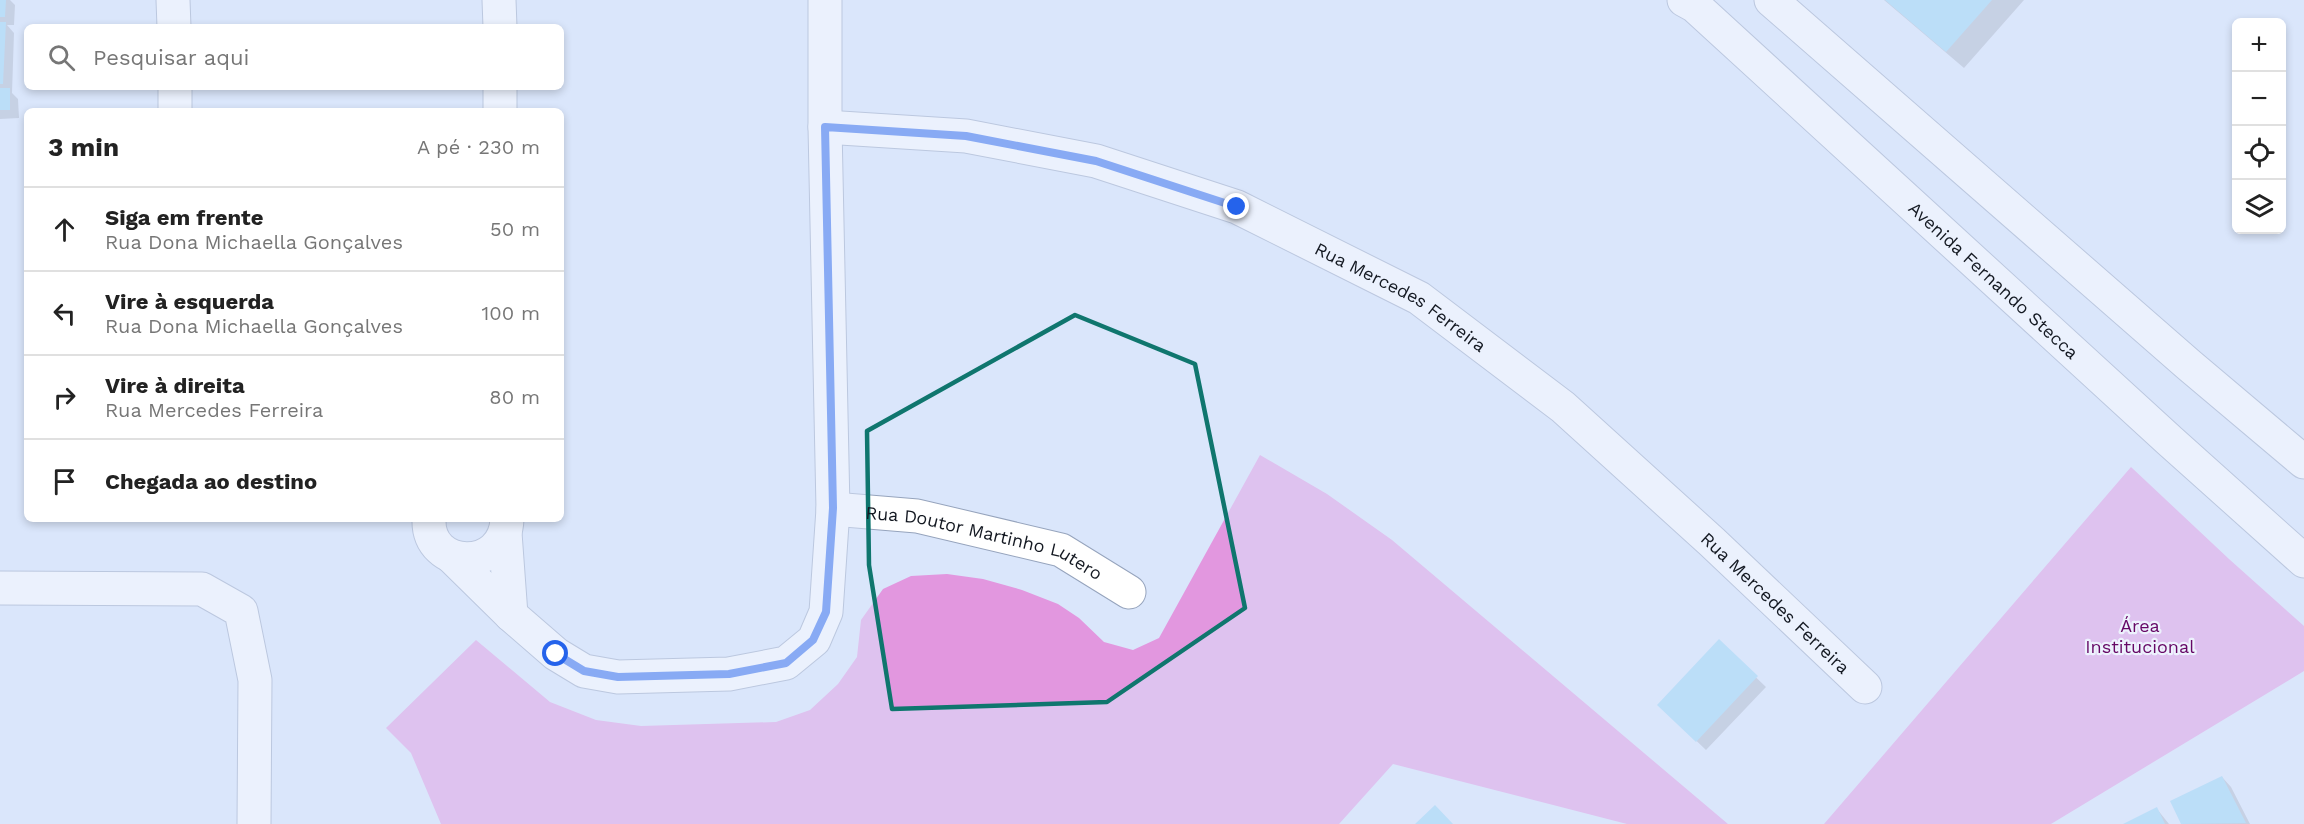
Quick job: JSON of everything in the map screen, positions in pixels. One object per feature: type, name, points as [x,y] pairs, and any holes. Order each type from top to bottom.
[{"type":"street","points":[[173,0],[174,24]]},
{"type":"street","points":[[499,0],[500,24]]},
{"type":"street","points":[[440,541],[511,615],[556,654],[584,671],[618,677],[729,674],[786,663],[813,640],[826,612],[833,508],[825,127],[825,0]]},
{"type":"street","name":"Avenida Fernando Stecca","points":[[1684,0],[1695,6],[2304,561]]},
{"type":"street","points":[[1771,0],[2189,366],[2304,462]]},
{"type":"street","points":[[175,90],[175,108]]},
{"type":"street","points":[[500,90],[500,108]]},
{"type":"street","name":"Rua Mercedes Ferreira","points":[[825,127],[966,136],[1096,161],[1237,207],[1419,298],[1563,407],[1865,687]]},
{"type":"street","name":"Rua Doutor Martinho Lutero","points":[[833,508],[917,516],[1061,550],[1129,592]]},
{"type":"street","points":[[412,522],[464,560],[489,553],[499,544],[506,526]]},
{"type":"street","points":[[506,526],[511,615]]},
{"type":"street","points":[[0,588],[202,589],[241,611],[255,680],[254,824]]},
{"type":"highlighted area","points":[[1075,315],[1195,364],[1245,608],[1107,702],[892,709],[869,565],[867,431]]},
{"type":"green space","points":[[1260,455],[1327,494],[1392,540],[1728,824],[1627,824],[1393,764],[1339,824],[441,824],[411,753],[386,728],[476,640],[550,702],[596,720],[641,726],[776,722],[810,710],[838,684],[857,657],[861,620],[883,589],[911,576],[947,574],[983,579],[1022,590],[1058,604],[1079,618],[1104,642],[1133,650],[1159,638]]},
{"type":"green space","name":"Área Institucional","points":[[2131,467],[2304,626],[2304,671],[2051,824],[1824,824]]},
{"type":"building","points":[[0,0],[6,0],[5,17],[0,17]]},
{"type":"building","points":[[1885,0],[1992,0],[1946,52]]},
{"type":"building","points":[[0,22],[6,22],[3,84],[0,84]]},
{"type":"building","points":[[0,88],[10,88],[10,110],[0,110]]},
{"type":"building","points":[[1719,639],[1758,676],[1696,742],[1657,705]]},
{"type":"building","points":[[2222,776],[2246,823],[2181,824],[2170,801]]},
{"type":"building","points":[[1435,805],[1453,824],[1415,824]]},
{"type":"building","points":[[2157,807],[2165,824],[2123,824]]},
{"type":"route","points":[[556,654],[584,671],[618,677],[729,674],[786,663],[813,640],[826,612],[833,508],[825,127],[966,136],[1096,161],[1237,207]]}]
